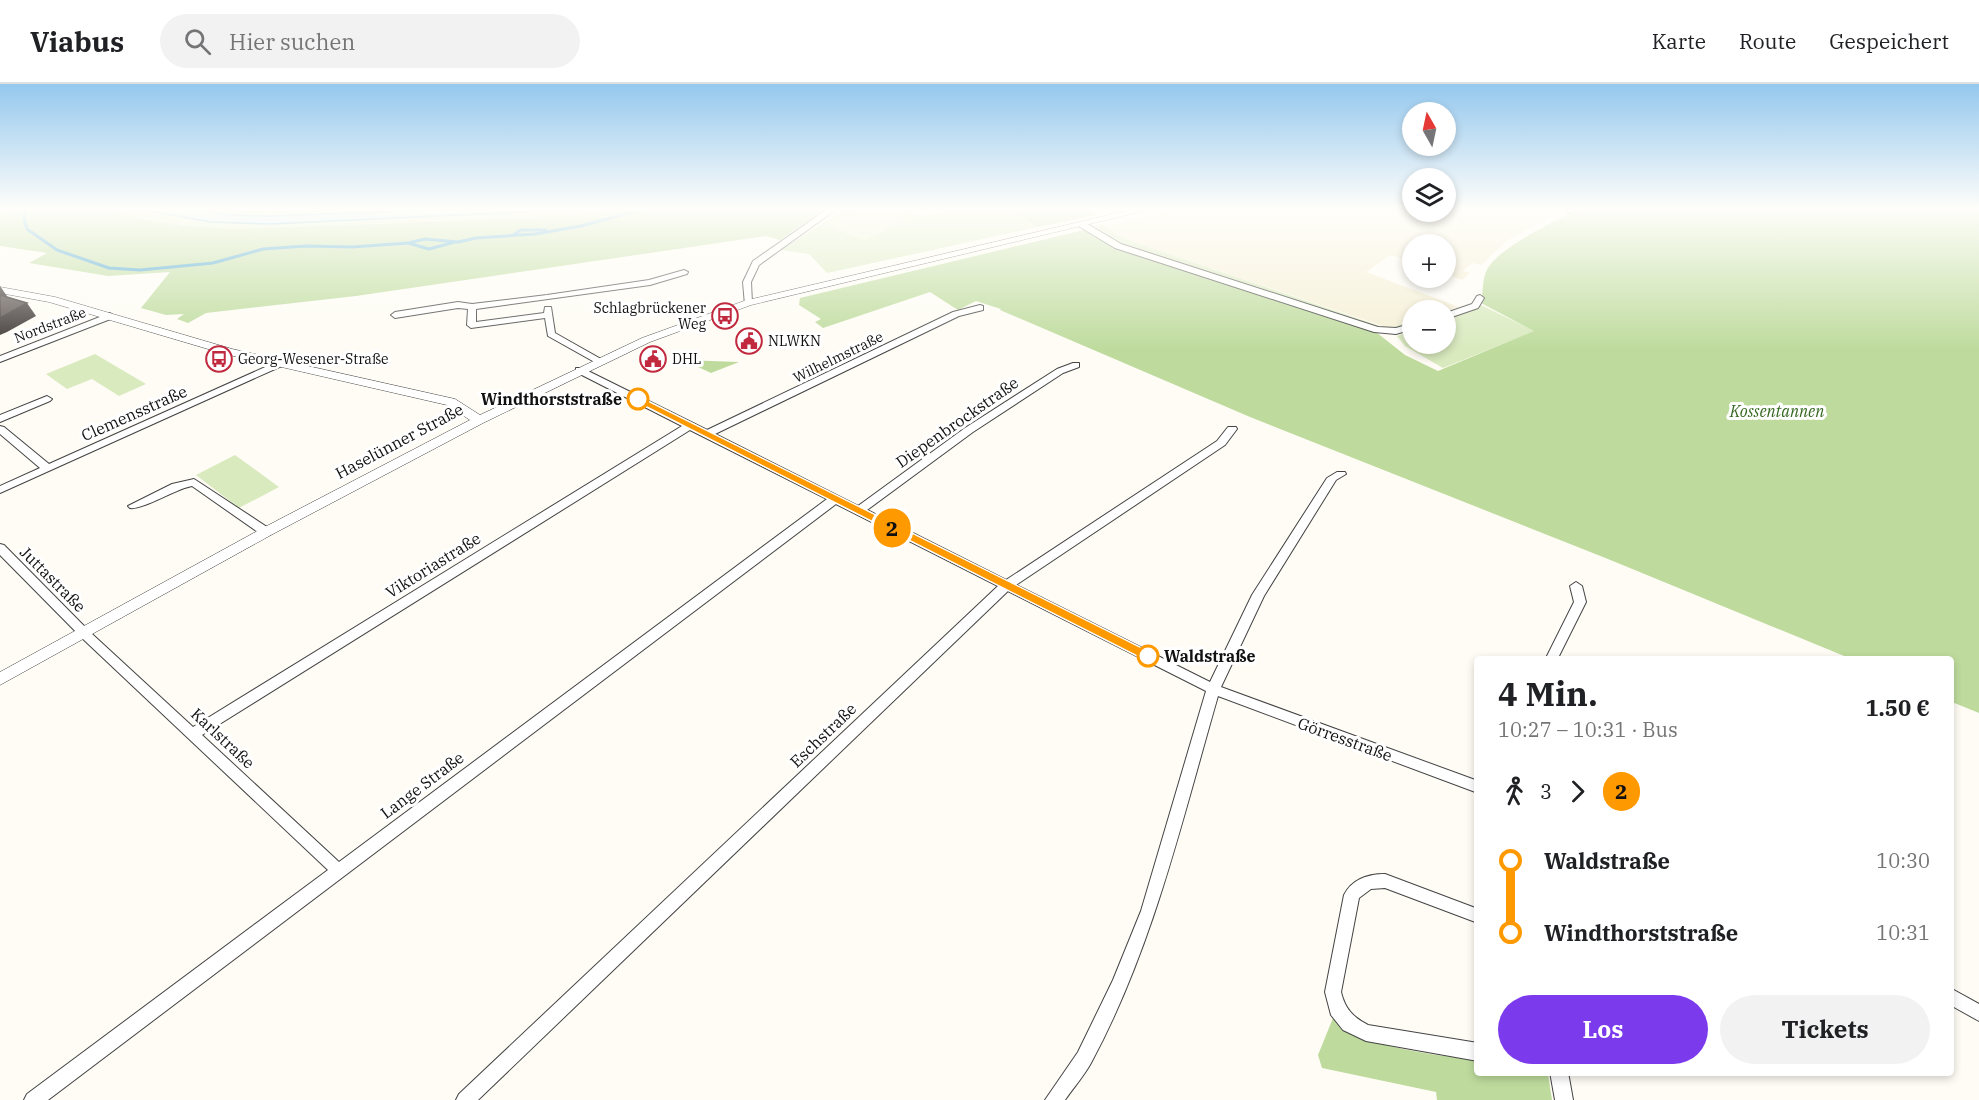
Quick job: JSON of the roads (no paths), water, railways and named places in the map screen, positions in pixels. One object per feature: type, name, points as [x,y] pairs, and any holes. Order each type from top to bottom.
[{"type":"street","points":[[748,303],[745,287],[747,275],[756,263],[767,255]]},
{"type":"street","name":"Haselünner Straße","points":[[0,679],[266,532],[479,420],[598,361],[646,340],[748,303],[952,255]]},
{"type":"street","points":[[1147,255],[1377,330],[1402,329]]},
{"type":"street","points":[[395,315],[458,304],[472,307],[547,298],[650,282],[684,272]]},
{"type":"street","points":[[0,290],[51,299],[187,340],[451,402],[479,420]]},
{"type":"street","points":[[547,298],[550,334],[598,361]]},
{"type":"street","points":[[1456,312],[1474,306],[1480,298]]},
{"type":"street","points":[[472,307],[471,325],[549,315]]},
{"type":"street","name":"Wilhelmstraße","points":[[708,434],[956,314],[980,308]]},
{"type":"street","name":"Nordstraße","points":[[0,359],[110,316]]},
{"type":"street","name":"Clemensstraße","points":[[0,490],[281,363]]},
{"type":"street","name":"Diepenbrockstraße","points":[[858,511],[969,430],[1060,370],[1076,365]]},
{"type":"street","points":[[579,370],[1213,689]]},
{"type":"street","points":[[0,419],[47,399]]},
{"type":"street","name":"Viktoriastraße","points":[[192,734],[691,425]]},
{"type":"street","points":[[0,429],[47,468]]},
{"type":"street","name":"Eschstraße","points":[[465,1100],[1007,585],[1221,443],[1232,429]]},
{"type":"street","points":[[1054,1100],[1084,1058],[1120,984],[1141,932],[1213,689],[1258,596],[1332,478],[1341,474]]},
{"type":"street","points":[[134,506],[176,486],[194,482],[266,532]]},
{"type":"street","name":"Lange Straße","points":[[33,1100],[835,500]]},
{"type":"street","name":"Juttastraße","points":[[0,548],[84,632]]},
{"type":"street","points":[[1553,656],[1580,602],[1576,586]]},
{"type":"street","name":"Karlstraße","points":[[84,632],[338,870]]},
{"type":"street","name":"Görresstraße","points":[[1213,689],[1474,786]]},
{"type":"street","points":[[1474,914],[1385,881],[1371,880],[1361,885],[1352,895],[1333,992],[1337,1009],[1349,1024],[1366,1033],[1474,1051]]},
{"type":"street","points":[[1954,998],[1979,1012]]},
{"type":"street","points":[[1560,1076],[1564,1100]]},
{"type":"waterway","points":[[73,255],[109,268],[140,270],[213,263],[240,255]]},
{"type":"place","name":"Schlagbrückener Weg","points":[[725,316]]},
{"type":"place","name":"NLWKN","points":[[749,341]]},
{"type":"place","name":"Georg-Wesener-Straße","points":[[219,359]]},
{"type":"place","name":"DHL","points":[[653,359]]},
{"type":"place","name":"Windthorststraße","points":[[638,399]]},
{"type":"place","name":"Waldstraße","points":[[1148,656]]},
{"type":"park label","name":"Kossentannen","points":[[1777,411]]}]
